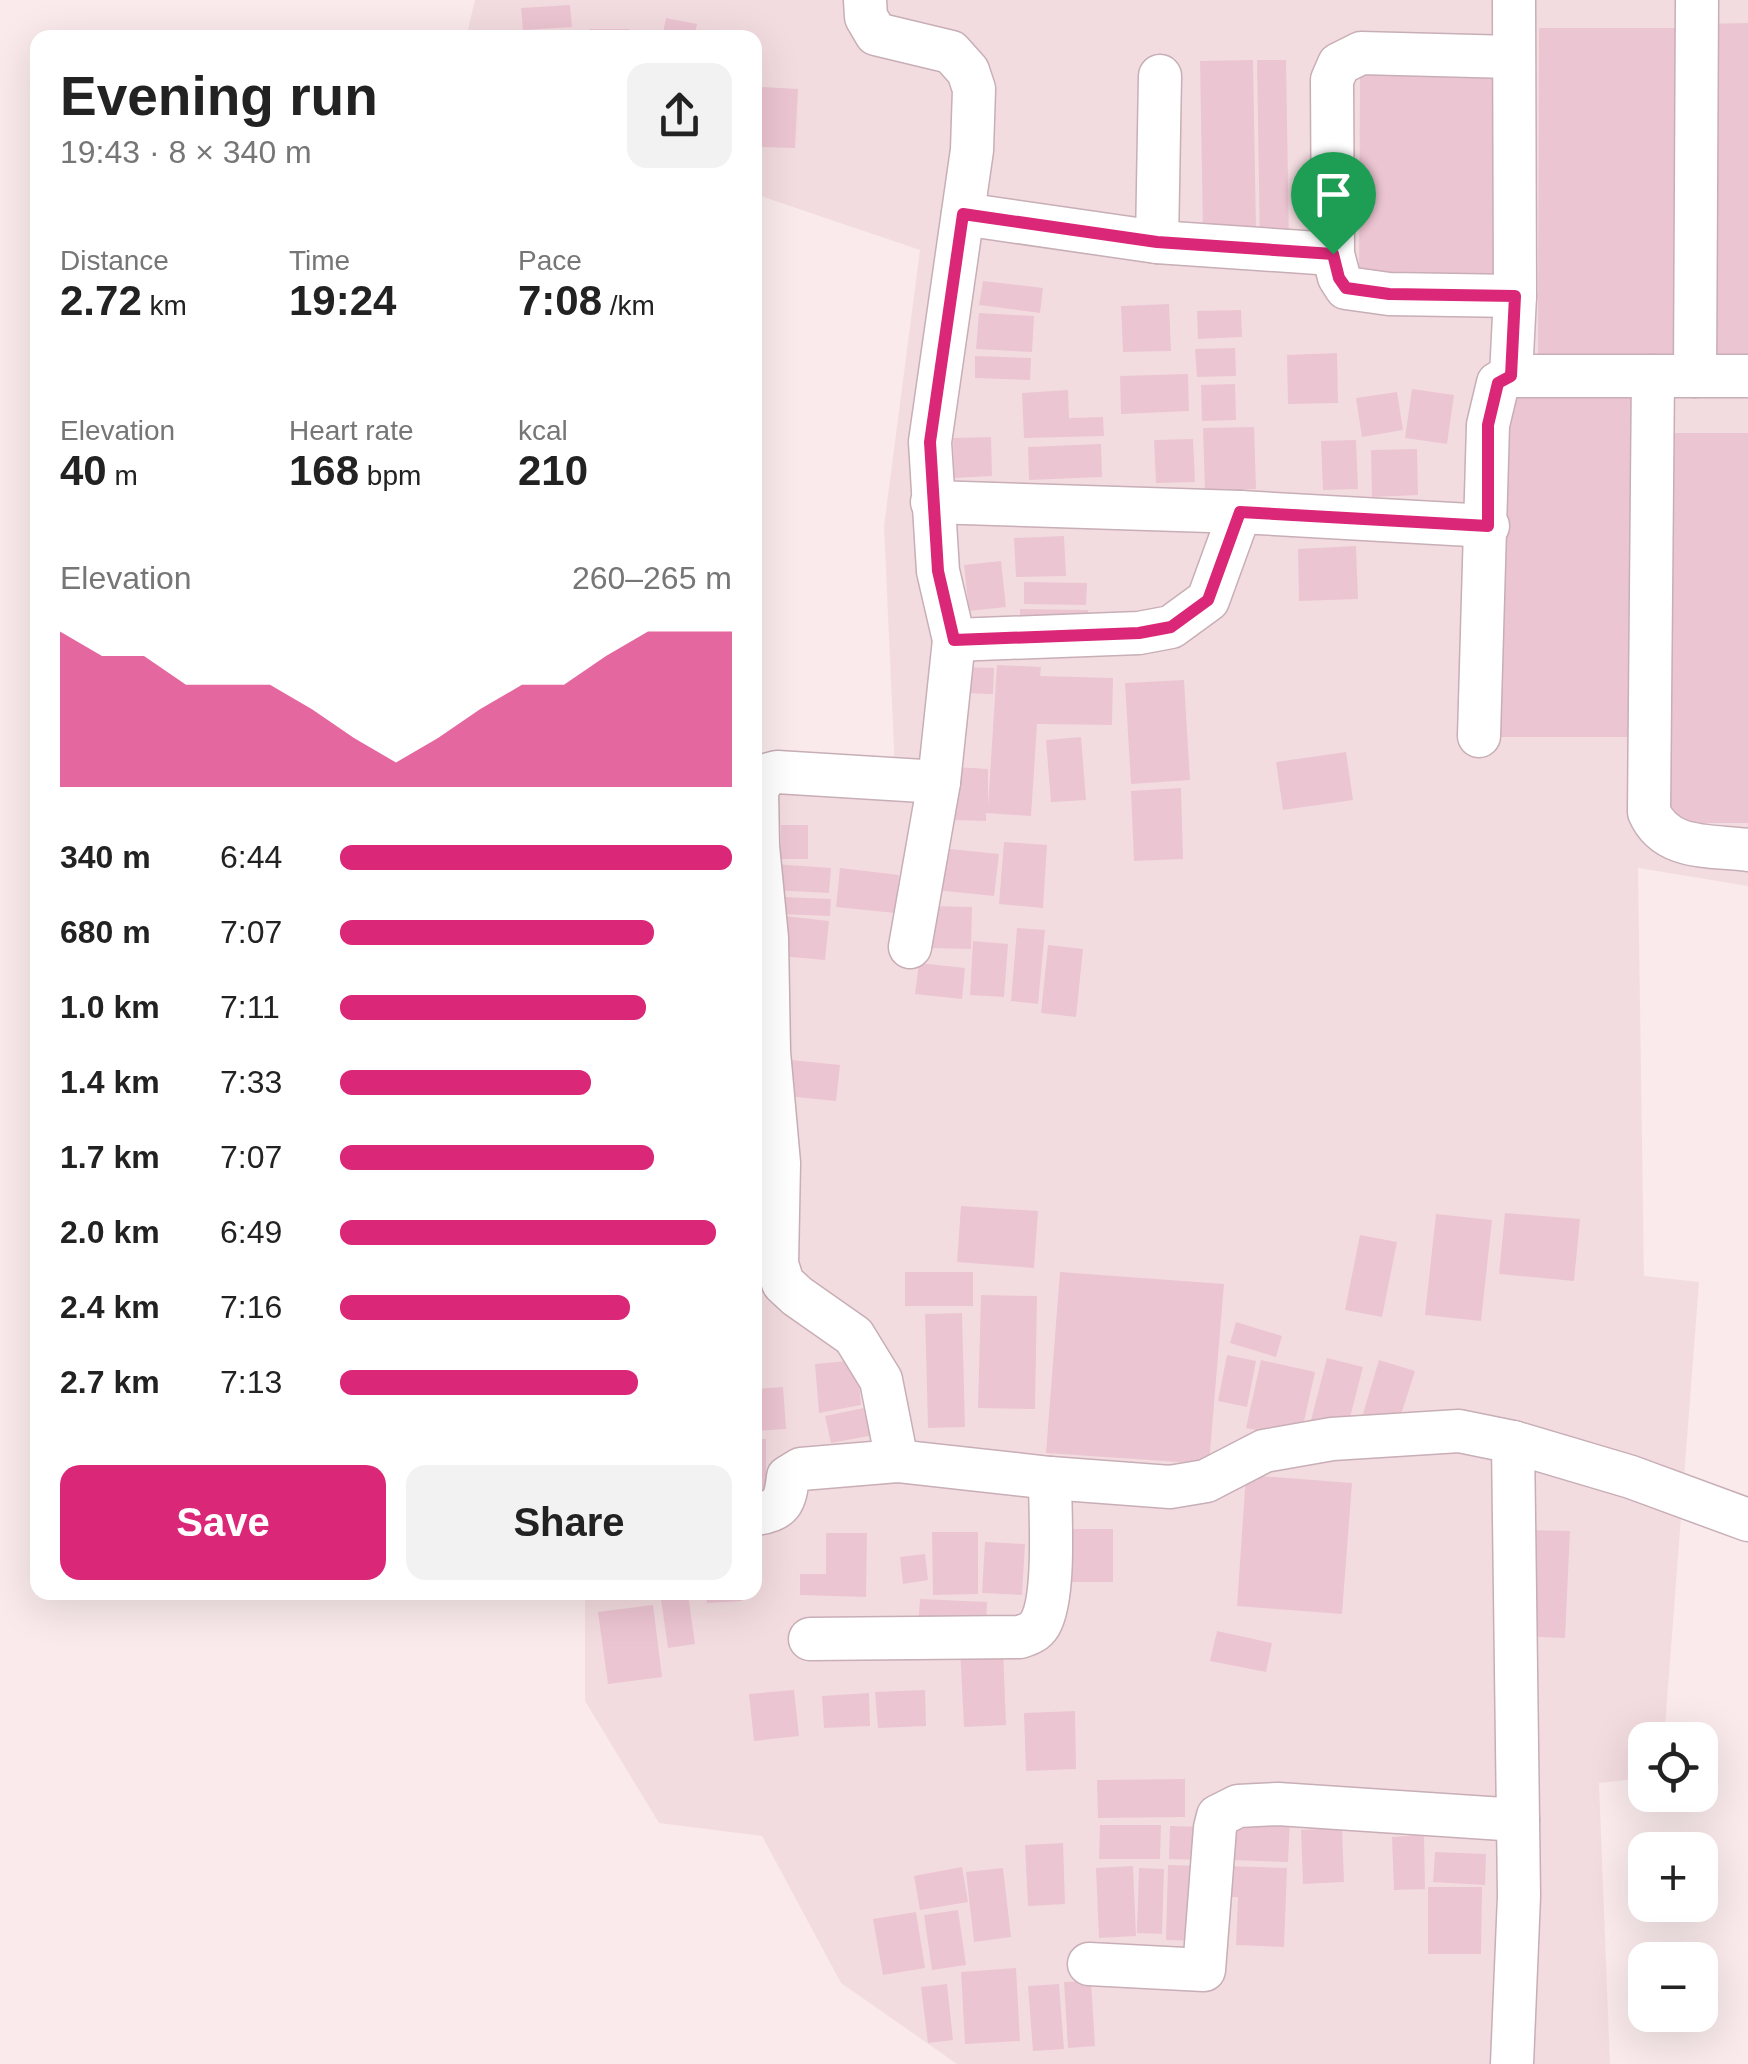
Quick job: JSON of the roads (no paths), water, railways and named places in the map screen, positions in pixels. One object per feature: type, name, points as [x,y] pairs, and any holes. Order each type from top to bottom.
[{"type":"street","points":[[865,0],[866,17],[876,34],[951,52],[968,71],[974,88],[972,150],[930,442],[938,571],[954,640],[939,782],[910,947]]},
{"type":"street","points":[[1511,376],[1515,296],[1514,0]]},
{"type":"street","points":[[1697,0],[1649,812],[1657,830],[1670,839],[1748,850]]},
{"type":"street","points":[[1512,57],[1361,53],[1339,64],[1332,80],[1333,254],[1346,288],[1389,294],[1515,296]]},
{"type":"street","points":[[1157,242],[1160,76]]},
{"type":"street","points":[[963,214],[1157,242],[1333,254]]},
{"type":"street","points":[[1479,736],[1488,425],[1498,383],[1511,376],[1748,376]]},
{"type":"street","points":[[932,502],[1240,512],[1488,526]]},
{"type":"street","points":[[954,640],[1139,633],[1171,627],[1208,600],[1240,512]]},
{"type":"street","points":[[762,782],[766,775],[778,772],[939,782]]},
{"type":"street","points":[[762,887],[769,1052],[780,1163],[777,1264],[784,1283],[797,1296],[854,1336],[881,1380],[897,1461]]},
{"type":"street","points":[[762,1513],[781,1506],[788,1476],[801,1469],[897,1461],[1170,1487],[1206,1481],[1264,1450],[1332,1439],[1459,1431],[1513,1442],[1631,1477],[1748,1520]]},
{"type":"street","points":[[1512,2064],[1519,1896],[1513,1442]]},
{"type":"street","points":[[810,1639],[1020,1637],[1032,1633],[1048,1600],[1050,1478]]},
{"type":"street","points":[[1089,1964],[1204,1970],[1215,1828],[1218,1816],[1238,1806],[1278,1804],[1518,1820]]}]
